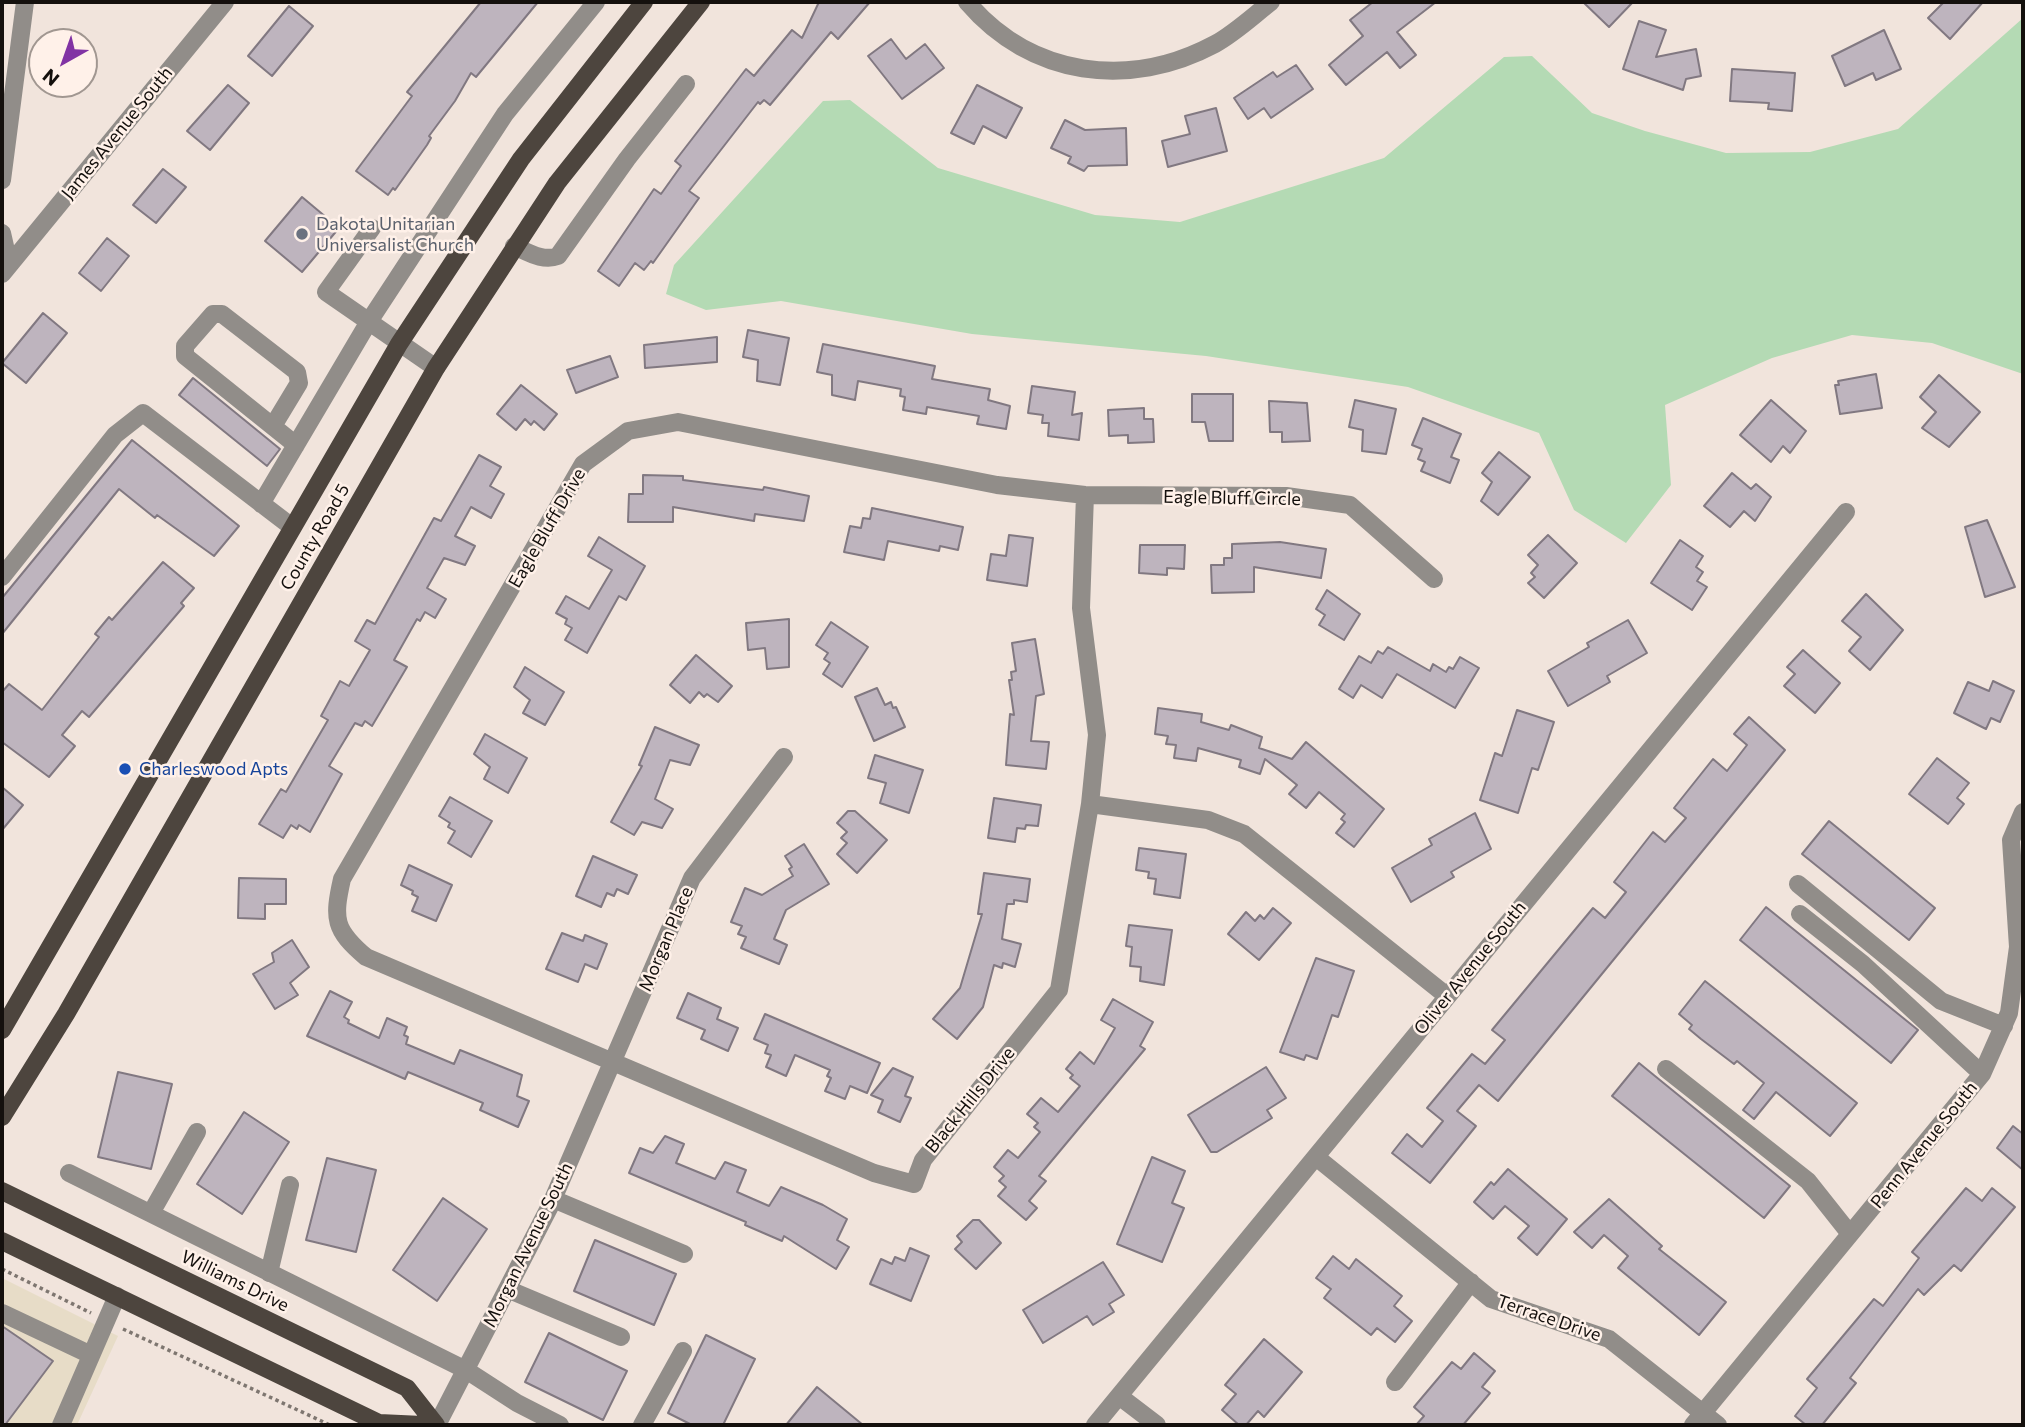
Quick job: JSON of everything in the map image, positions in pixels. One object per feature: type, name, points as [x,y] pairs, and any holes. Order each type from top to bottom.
[{"type":"main road","name":"County Road 5","points":[[2,1030],[399,344],[521,159],[645,2]]},
{"type":"main road","name":"County Road 5","points":[[2,1117],[66,1014],[436,368],[514,246],[582,151],[701,2]]},
{"type":"main road","name":"Williams Drive","points":[[2,1191],[407,1388],[437,1425]]},
{"type":"main road","points":[[2,1241],[379,1423],[422,1425]]},
{"type":"street","points":[[2,180],[25,2]]},
{"type":"street","name":"James Avenue South","points":[[6,269],[225,2]]},
{"type":"street","points":[[261,504],[368,323],[505,114],[596,2]]},
{"type":"street","points":[[967,2],[986,24],[1044,61],[1116,73],[1170,65],[1217,43],[1271,2]]},
{"type":"street","points":[[514,246],[540,257],[550,259],[558,256],[627,159],[686,84]]},
{"type":"street","points":[[372,228],[326,292],[436,368]]},
{"type":"street","points":[[2,233],[6,269]]},
{"type":"street","points":[[273,426],[299,383],[297,372],[222,314],[213,314],[186,346],[185,356],[296,445]]},
{"type":"street","points":[[2,577],[116,435],[143,413],[292,527]]},
{"type":"street","name":"Eagle Bluff Drive","points":[[345,939],[335,911],[342,879],[583,464],[628,430],[678,422],[997,485],[1086,495]]},
{"type":"street","name":"Eagle Bluff Circle","points":[[1086,495],[1286,496],[1350,505],[1434,579]]},
{"type":"street","name":"Black Hills Drive","points":[[345,939],[366,957],[874,1173],[914,1184],[923,1160],[1059,990],[1090,804],[1097,735],[1081,608],[1086,495]]},
{"type":"street","name":"Oliver Avenue South","points":[[1095,1425],[1846,512]]},
{"type":"street","name":"Morgan Place","points":[[613,1062],[692,878],[784,757]]},
{"type":"street","points":[[1090,804],[1208,820],[1244,834],[1447,996]]},
{"type":"street","name":"Penn Avenue South","points":[[1698,1419],[1982,1074],[2010,1013],[2021,946],[2011,841],[2023,812]]},
{"type":"street","points":[[1798,884],[1941,1001],[2004,1026]]},
{"type":"street","points":[[1800,914],[1863,964],[1982,1074]]},
{"type":"street","name":"Morgan Avenue South","points":[[437,1425],[553,1199],[613,1062]]},
{"type":"street","points":[[1666,1069],[1808,1181],[1850,1234]]},
{"type":"street","points":[[151,1213],[197,1132]]},
{"type":"street","name":"Terrace Drive","points":[[1316,1157],[1491,1299],[1609,1339],[1698,1419],[1718,1425]]},
{"type":"street","points":[[69,1173],[466,1370],[517,1403],[559,1425]]},
{"type":"street","points":[[269,1273],[290,1185]]},
{"type":"street","points":[[553,1199],[684,1254]]},
{"type":"street","points":[[1395,1382],[1471,1283]]},
{"type":"street","points":[[507,1289],[621,1337]]},
{"type":"street","points":[[61,1425],[117,1296]]},
{"type":"street","points":[[2,1313],[91,1355]]},
{"type":"street","points":[[642,1425],[682,1351]]},
{"type":"street","points":[[1119,1396],[1157,1425]]},
{"type":"path","points":[[2,1269],[330,1425]]},
{"type":"shaded area","points":[[2,1278],[118,1336],[77,1425],[2,1425]]},
{"type":"green space","points":[[2023,18],[2023,374],[1932,343],[1852,335],[1772,358],[1665,405],[1671,485],[1626,543],[1574,510],[1539,433],[1408,387],[1206,356],[972,334],[781,301],[706,310],[666,294],[674,265],[823,101],[850,100],[938,168],[1095,215],[1180,222],[1384,158],[1504,57],[1532,56],[1592,113],[1645,131],[1726,153],[1810,152],[1898,129]]},
{"type":"building","points":[[481,2],[538,2],[476,77],[471,73],[455,101],[429,136],[431,138],[427,145],[395,190],[393,188],[388,195],[356,171],[412,96],[407,92]]},
{"type":"building","points":[[819,2],[870,2],[838,39],[831,32],[770,105],[764,100],[760,104],[758,102],[689,191],[699,198],[653,263],[651,261],[644,270],[635,263],[619,286],[598,271],[654,189],[661,194],[681,166],[675,161],[746,69],[754,76],[792,30],[802,38]]},
{"type":"building","points":[[1373,2],[1436,2],[1397,32],[1416,55],[1400,68],[1387,52],[1346,85],[1329,65],[1363,36],[1350,20]]},
{"type":"building","points":[[1583,2],[1633,2],[1609,27]]},
{"type":"building","points":[[1944,2],[1983,2],[1950,39],[1928,18]]},
{"type":"building","points":[[289,6],[313,26],[272,76],[248,56]]},
{"type":"building","points":[[1639,21],[1666,30],[1656,57],[1696,49],[1701,76],[1686,79],[1683,90],[1623,69]]},
{"type":"building","points":[[1884,30],[1901,69],[1876,80],[1873,73],[1845,86],[1832,56]]},
{"type":"building","points":[[891,39],[906,59],[925,44],[944,68],[902,99],[868,56]]},
{"type":"building","points":[[1296,65],[1313,89],[1271,118],[1264,108],[1248,119],[1234,98],[1273,72],[1277,77]]},
{"type":"building","points":[[1732,69],[1795,73],[1792,111],[1768,109],[1769,103],[1730,101]]},
{"type":"building","points":[[228,85],[249,103],[210,150],[187,131]]},
{"type":"building","points":[[977,85],[1022,108],[1006,138],[983,126],[974,144],[951,133]]},
{"type":"building","points":[[1216,108],[1227,151],[1168,167],[1162,141],[1190,134],[1185,116]]},
{"type":"building","points":[[1065,120],[1085,130],[1126,128],[1127,165],[1088,166],[1084,171],[1068,163],[1071,157],[1051,148]]},
{"type":"building","points":[[163,169],[186,187],[156,223],[133,205]]},
{"type":"building","name":"Dakota Unitarian Universalist Church","points":[[302,197],[339,228],[302,272],[265,241]]},
{"type":"building","points":[[107,238],[129,256],[101,291],[79,273]]},
{"type":"building","points":[[43,313],[67,333],[26,383],[2,363]]},
{"type":"building","points":[[748,330],[789,338],[780,385],[757,381],[758,360],[743,357]]},
{"type":"building","points":[[717,337],[717,362],[645,368],[644,345]]},
{"type":"building","points":[[823,344],[935,366],[932,379],[990,389],[988,400],[1010,406],[1006,429],[977,424],[979,416],[927,407],[926,414],[903,410],[905,397],[900,396],[901,389],[858,381],[855,400],[832,395],[832,375],[817,372]]},
{"type":"building","points":[[610,356],[618,377],[576,393],[567,370]]},
{"type":"building","points":[[1876,374],[1882,408],[1840,414],[1835,385],[1839,385],[1838,381]]},
{"type":"building","points":[[1939,375],[1980,412],[1949,447],[1922,428],[1936,412],[1920,397]]},
{"type":"building","points":[[193,378],[280,449],[267,466],[179,395]]},
{"type":"building","points":[[521,385],[557,414],[544,430],[534,421],[531,425],[525,419],[516,430],[497,414]]},
{"type":"building","points":[[1032,386],[1075,392],[1072,415],[1082,413],[1079,440],[1048,436],[1049,423],[1042,423],[1043,415],[1028,413]]},
{"type":"building","points":[[1192,394],[1233,394],[1233,441],[1209,441],[1205,422],[1192,422]]},
{"type":"building","points":[[1355,400],[1396,409],[1386,454],[1362,451],[1363,430],[1349,427]]},
{"type":"building","points":[[1771,400],[1806,431],[1790,453],[1783,446],[1771,462],[1740,435]]},
{"type":"building","points":[[1269,401],[1307,403],[1310,441],[1282,442],[1282,432],[1270,432]]},
{"type":"building","points":[[1144,408],[1144,419],[1153,419],[1154,442],[1128,443],[1128,435],[1109,436],[1108,410]]},
{"type":"building","points":[[1423,418],[1461,434],[1451,457],[1459,460],[1450,483],[1421,471],[1425,462],[1418,459],[1422,449],[1412,445]]},
{"type":"building","points":[[132,440],[239,526],[214,556],[157,515],[155,518],[119,489],[2,634],[2,598]]},
{"type":"building","points":[[1499,452],[1530,477],[1498,515],[1481,501],[1492,482],[1482,473]]},
{"type":"building","points":[[479,455],[501,467],[490,486],[504,494],[491,518],[471,507],[455,536],[475,546],[465,565],[444,558],[427,588],[446,599],[435,618],[425,612],[420,621],[417,619],[394,660],[407,667],[372,726],[365,721],[362,726],[355,723],[329,766],[342,774],[310,832],[299,825],[297,829],[291,825],[283,838],[259,824],[281,789],[286,792],[328,720],[321,716],[340,681],[349,686],[370,650],[355,641],[367,620],[375,624],[434,518],[441,521]]},
{"type":"building","points":[[1732,473],[1751,489],[1756,484],[1771,497],[1755,521],[1744,511],[1730,527],[1704,506]]},
{"type":"building","points":[[643,475],[683,476],[683,480],[763,490],[764,487],[809,496],[804,521],[755,514],[754,521],[673,507],[673,522],[628,522],[629,494],[643,494]]},
{"type":"building","points":[[872,508],[963,527],[958,550],[940,546],[939,551],[888,541],[884,560],[844,552],[850,526],[861,528],[863,518],[870,519]]},
{"type":"building","points":[[1987,520],[2015,587],[1985,597],[1965,527]]},
{"type":"building","points":[[1009,535],[1033,538],[1027,586],[987,580],[991,554],[1006,556]]},
{"type":"building","points":[[1548,535],[1577,563],[1544,598],[1528,583],[1535,577],[1531,573],[1538,565],[1528,555]]},
{"type":"building","points":[[599,537],[645,566],[626,600],[619,596],[587,653],[565,640],[572,628],[565,624],[567,619],[556,613],[566,596],[589,609],[612,570],[588,556]]},
{"type":"building","points":[[1680,540],[1703,556],[1696,567],[1703,572],[1697,581],[1707,587],[1692,610],[1651,583]]},
{"type":"building","points":[[1280,542],[1326,549],[1321,578],[1254,567],[1254,592],[1212,593],[1211,565],[1224,565],[1224,558],[1232,558],[1232,544]]},
{"type":"building","points":[[1140,545],[1185,545],[1184,569],[1167,568],[1167,575],[1139,573]]},
{"type":"building","points":[[163,562],[194,588],[181,603],[184,606],[89,717],[82,711],[62,735],[75,746],[49,777],[2,742],[2,692],[9,684],[42,710],[99,637],[95,634],[109,617],[112,620]]},
{"type":"building","points":[[1327,590],[1360,614],[1344,640],[1319,625],[1325,615],[1316,609]]},
{"type":"building","points":[[1866,594],[1903,630],[1870,670],[1849,651],[1861,637],[1842,621]]},
{"type":"building","points":[[789,619],[789,667],[767,669],[765,648],[748,650],[746,623]]},
{"type":"building","points":[[1628,620],[1647,653],[1607,676],[1610,682],[1568,706],[1548,671],[1589,647],[1587,643]]},
{"type":"building","points":[[831,622],[868,647],[842,687],[823,674],[830,663],[824,659],[828,653],[816,645]]},
{"type":"building","points":[[1035,639],[1044,694],[1036,696],[1031,741],[1049,742],[1046,769],[1006,765],[1010,714],[1014,715],[1009,680],[1012,680],[1011,672],[1016,671],[1012,643]]},
{"type":"building","points":[[1388,647],[1430,671],[1433,664],[1446,672],[1449,667],[1453,669],[1460,657],[1479,668],[1455,708],[1397,674],[1382,698],[1361,685],[1353,698],[1339,689],[1359,656],[1371,663],[1378,651],[1383,654]]},
{"type":"building","points":[[1803,650],[1840,683],[1815,713],[1784,686],[1795,674],[1787,667]]},
{"type":"building","points":[[696,655],[732,686],[718,702],[699,692],[690,703],[670,685]]},
{"type":"building","points":[[525,667],[564,692],[545,725],[523,713],[530,700],[514,687]]},
{"type":"building","points":[[1993,681],[2014,691],[2000,722],[1991,718],[1986,729],[1954,713],[1968,682],[1989,691]]},
{"type":"building","points":[[877,688],[885,705],[891,702],[893,708],[896,707],[905,727],[874,741],[855,697]]},
{"type":"building","points":[[1158,708],[1202,714],[1201,722],[1229,730],[1231,725],[1262,737],[1259,748],[1292,759],[1306,742],[1384,809],[1354,847],[1336,833],[1345,822],[1341,819],[1345,814],[1319,792],[1306,808],[1289,794],[1297,785],[1265,759],[1260,774],[1239,767],[1241,760],[1198,748],[1196,761],[1174,758],[1176,745],[1166,744],[1168,736],[1155,734]]},
{"type":"building","points":[[1517,710],[1554,722],[1538,770],[1532,768],[1518,813],[1480,800],[1495,753],[1502,756]]},
{"type":"building","points":[[1749,717],[1785,750],[1498,1101],[1479,1085],[1457,1111],[1476,1126],[1430,1183],[1392,1153],[1407,1134],[1422,1147],[1443,1121],[1427,1108],[1472,1054],[1485,1064],[1505,1040],[1492,1030],[1593,908],[1605,918],[1626,892],[1614,882],[1653,832],[1665,842],[1686,818],[1674,808],[1713,759],[1727,771],[1747,745],[1734,734]]},
{"type":"building","points":[[655,727],[699,745],[690,765],[670,760],[655,799],[673,809],[662,828],[642,822],[634,835],[611,822],[642,766],[639,765]]},
{"type":"building","points":[[485,734],[527,758],[508,793],[484,779],[490,767],[474,754]]},
{"type":"building","points":[[875,755],[923,770],[909,813],[880,803],[886,783],[868,778]]},
{"type":"building","points":[[1937,758],[1969,783],[1957,798],[1964,804],[1948,824],[1909,794]]},
{"type":"building","points":[[2,787],[23,805],[2,830]]},
{"type":"building","points":[[450,797],[492,821],[471,857],[448,843],[455,831],[448,827],[450,823],[439,816]]},
{"type":"building","points":[[994,798],[1041,805],[1038,826],[1026,825],[1025,829],[1017,828],[1015,842],[988,838]]},
{"type":"building","points":[[848,811],[855,811],[887,840],[857,873],[837,854],[847,843],[841,838],[847,832],[837,823]]},
{"type":"building","points":[[1475,813],[1491,849],[1451,872],[1454,877],[1411,902],[1392,868],[1432,845],[1429,839]]},
{"type":"building","points":[[1829,821],[1935,908],[1909,940],[1802,854]]},
{"type":"building","points":[[804,844],[829,884],[786,910],[774,939],[787,945],[779,964],[741,948],[746,937],[738,934],[742,926],[731,922],[745,888],[762,895],[793,876],[789,869],[792,867],[785,856]]},
{"type":"building","points":[[1139,848],[1186,854],[1180,898],[1154,894],[1156,879],[1148,878],[1149,872],[1136,870]]},
{"type":"building","points":[[593,856],[637,875],[628,894],[617,889],[614,896],[607,893],[601,907],[576,896]]},
{"type":"building","points":[[409,865],[452,885],[436,921],[412,911],[418,897],[401,885]]},
{"type":"building","points":[[984,873],[1030,879],[1027,902],[1014,900],[1014,904],[1007,904],[1002,939],[1021,944],[1015,967],[1003,963],[1002,968],[994,965],[983,1007],[957,1039],[933,1019],[960,988],[982,914],[978,914]]},
{"type":"building","points":[[239,878],[286,879],[286,904],[265,904],[265,919],[238,918]]},
{"type":"building","points":[[1766,907],[1918,1030],[1891,1063],[1740,940]]},
{"type":"building","points":[[1273,908],[1291,923],[1259,960],[1228,934],[1246,912],[1255,921],[1260,915],[1264,919]]},
{"type":"building","points":[[1129,925],[1172,930],[1164,985],[1140,981],[1141,967],[1130,966],[1132,947],[1126,946]]},
{"type":"building","points":[[562,933],[583,941],[585,935],[607,944],[597,969],[585,964],[578,982],[546,969]]},
{"type":"building","points":[[292,940],[309,967],[290,983],[298,995],[275,1009],[253,974],[274,962],[272,953]]},
{"type":"building","points":[[1316,958],[1354,971],[1338,1017],[1332,1015],[1317,1059],[1306,1055],[1304,1060],[1280,1052]]},
{"type":"building","points":[[1705,981],[1857,1103],[1830,1136],[1776,1092],[1754,1119],[1743,1110],[1764,1083],[1737,1061],[1734,1064],[1701,1039],[1689,1029],[1692,1025],[1679,1014]]},
{"type":"building","points":[[330,991],[352,1002],[344,1017],[349,1020],[348,1023],[379,1038],[387,1018],[407,1027],[404,1035],[408,1037],[406,1044],[454,1064],[460,1050],[522,1075],[517,1096],[529,1101],[518,1127],[480,1110],[483,1103],[408,1072],[405,1079],[307,1036]]},
{"type":"building","points":[[688,993],[721,1008],[717,1019],[738,1028],[728,1051],[701,1039],[705,1030],[677,1018]]},
{"type":"building","points":[[1113,999],[1153,1022],[1140,1046],[1145,1049],[1039,1176],[1046,1181],[1029,1201],[1037,1208],[1026,1220],[998,1196],[1006,1187],[999,1181],[1004,1176],[994,1167],[1008,1150],[1018,1158],[1040,1132],[1034,1127],[1038,1123],[1027,1114],[1041,1098],[1058,1112],[1080,1086],[1070,1078],[1073,1075],[1066,1069],[1080,1052],[1094,1064],[1115,1028],[1101,1020]]},
{"type":"building","points":[[765,1014],[880,1063],[867,1093],[850,1086],[845,1099],[825,1091],[831,1078],[827,1076],[830,1070],[795,1055],[786,1076],[766,1067],[771,1055],[765,1053],[768,1045],[754,1039]]},
{"type":"building","points":[[1639,1063],[1790,1186],[1764,1218],[1612,1096]]},
{"type":"building","points":[[1266,1067],[1286,1098],[1267,1110],[1272,1118],[1217,1152],[1211,1152],[1188,1115]]},
{"type":"building","points":[[893,1068],[913,1077],[905,1096],[911,1098],[900,1122],[878,1112],[883,1100],[871,1095]]},
{"type":"building","points":[[118,1072],[172,1084],[151,1169],[98,1157]]},
{"type":"building","points":[[244,1112],[289,1142],[242,1214],[197,1184]]},
{"type":"building","points":[[2013,1126],[2023,1134],[2023,1170],[1997,1148]]},
{"type":"building","points":[[665,1136],[684,1144],[676,1163],[715,1179],[725,1162],[746,1170],[737,1192],[769,1206],[781,1187],[823,1205],[847,1219],[837,1240],[849,1247],[836,1269],[784,1236],[782,1241],[745,1225],[746,1222],[629,1173],[640,1148],[653,1153]]},
{"type":"building","points":[[1152,1157],[1185,1171],[1172,1203],[1184,1208],[1162,1262],[1117,1244]]},
{"type":"building","points":[[327,1158],[376,1170],[356,1252],[306,1240]]},
{"type":"building","points":[[1508,1169],[1567,1219],[1537,1255],[1518,1238],[1529,1226],[1505,1206],[1493,1219],[1474,1202],[1491,1182],[1494,1185]]},
{"type":"building","points":[[1966,1188],[1982,1201],[1992,1188],[2015,1207],[1961,1271],[1954,1265],[1924,1295],[1918,1289],[1850,1378],[1856,1383],[1822,1425],[1806,1425],[1795,1416],[1817,1388],[1807,1379],[1874,1299],[1883,1306],[1919,1258],[1912,1252]]},
{"type":"building","points":[[443,1198],[487,1229],[437,1301],[393,1270]]},
{"type":"building","points":[[1609,1199],[1662,1246],[1659,1249],[1726,1302],[1699,1335],[1618,1268],[1628,1256],[1604,1235],[1592,1248],[1574,1232]]},
{"type":"building","points":[[973,1220],[979,1220],[1001,1243],[976,1269],[955,1249],[962,1242],[957,1236]]},
{"type":"building","points":[[595,1240],[676,1274],[654,1325],[574,1291]]},
{"type":"building","points":[[910,1248],[929,1256],[911,1301],[870,1284],[881,1259],[892,1264],[895,1257],[905,1261]]},
{"type":"building","points":[[1333,1256],[1349,1269],[1356,1259],[1402,1296],[1394,1306],[1412,1321],[1395,1342],[1377,1328],[1371,1335],[1324,1298],[1331,1289],[1316,1278]]},
{"type":"building","points":[[1103,1262],[1124,1295],[1109,1304],[1114,1312],[1093,1325],[1087,1316],[1043,1343],[1023,1310]]},
{"type":"building","points":[[2,1326],[53,1361],[5,1425],[2,1425]]},
{"type":"building","points":[[549,1333],[627,1371],[603,1420],[525,1382]]},
{"type":"building","points":[[706,1335],[755,1359],[723,1425],[692,1425],[668,1413]]},
{"type":"building","points":[[1264,1339],[1302,1372],[1264,1417],[1258,1411],[1246,1425],[1239,1425],[1222,1410],[1236,1394],[1225,1385]]},
{"type":"building","points":[[1474,1353],[1495,1371],[1482,1387],[1490,1393],[1463,1425],[1416,1425],[1424,1416],[1414,1407],[1452,1362],[1461,1369]]},
{"type":"building","points":[[817,1387],[863,1425],[786,1425]]},
{"type":"place","name":"Dakota Unitarian Universalist Church","points":[[302,234]]},
{"type":"place","name":"Charleswood Apts","points":[[125,769]]}]
